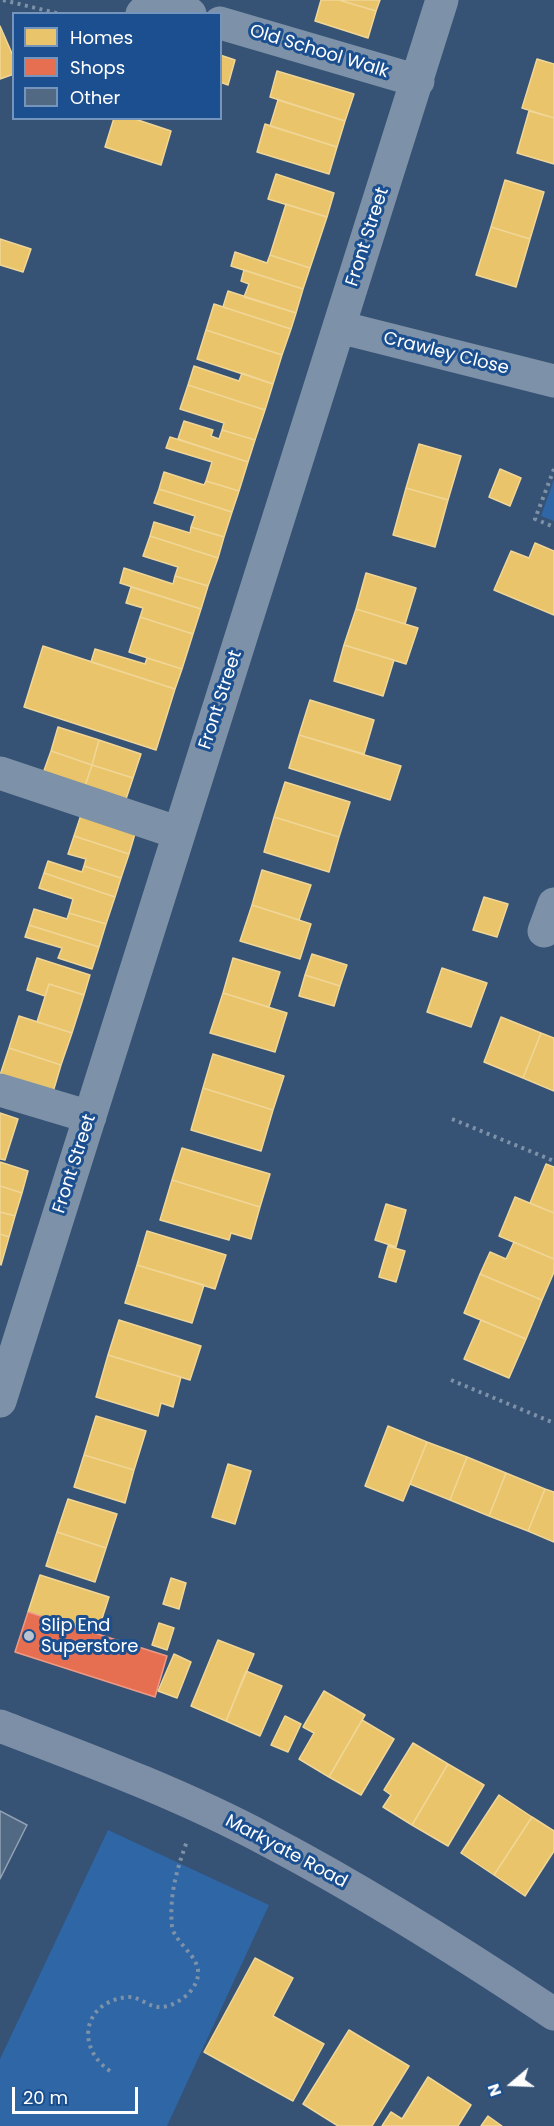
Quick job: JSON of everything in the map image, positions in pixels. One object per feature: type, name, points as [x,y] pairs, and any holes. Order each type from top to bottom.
[{"type":"main road","name":"Markyate Road","points":[[0,1726],[199,1808],[266,1839],[375,1900],[554,2014]]},
{"type":"street","name":"Front Street","points":[[0,1401],[442,0]]},
{"type":"street","points":[[150,5],[181,12]]},
{"type":"street","name":"Old School Walk","points":[[222,23],[418,81]]},
{"type":"street","name":"Crawley Close","points":[[339,327],[554,381]]},
{"type":"street","points":[[0,773],[179,833]]},
{"type":"street","points":[[0,1090],[90,1117]]},
{"type":"path","points":[[3,0],[52,12]]},
{"type":"path","points":[[554,469],[535,519],[554,527]]},
{"type":"path","points":[[452,1119],[554,1161]]},
{"type":"path","points":[[451,1380],[554,1423]]},
{"type":"path","points":[[110,2071],[98,2063],[92,2053],[88,2034],[93,2015],[109,2003],[130,1996],[161,2007],[170,2004],[181,2000],[191,1991],[196,1978],[197,1965],[192,1954],[175,1937],[172,1925],[172,1885],[199,1808]]},
{"type":"shaded area","points":[[554,479],[554,521],[541,516]]},
{"type":"shaded area","points":[[108,1830],[269,1905],[167,2126],[0,2126],[0,2059]]},
{"type":"building: Homes","points":[[321,0],[339,0],[376,11],[368,38],[315,21]]},
{"type":"building: Homes","points":[[339,0],[380,0],[376,11]]},
{"type":"building: Homes","points":[[0,26],[12,53],[12,75],[0,79]]},
{"type":"building: Homes","points":[[222,56],[235,60],[228,85],[222,83]]},
{"type":"building: Homes","points":[[537,59],[554,64],[554,118],[522,108]]},
{"type":"building: Homes","points":[[277,71],[354,94],[345,121],[270,97]]},
{"type":"building: Homes","points":[[278,100],[345,121],[337,147],[270,126]]},
{"type":"building: Homes","points":[[529,111],[554,118],[554,164],[517,153]]},
{"type":"building: Homes","points":[[113,120],[138,120],[171,131],[161,165],[105,147]]},
{"type":"building: Homes","points":[[265,124],[337,147],[329,174],[257,152]]},
{"type":"building: Homes","points":[[276,174],[334,193],[327,217],[268,199]]},
{"type":"building: Homes","points":[[505,180],[544,192],[530,239],[491,227]]},
{"type":"building: Homes","points":[[286,204],[327,217],[310,268],[270,255]]},
{"type":"building: Homes","points":[[491,227],[530,239],[516,287],[476,275]]},
{"type":"building: Homes","points":[[0,239],[31,249],[23,272],[0,265]]},
{"type":"building: Homes","points":[[235,252],[267,263],[270,255],[310,268],[303,289],[231,266]]},
{"type":"building: Homes","points":[[244,270],[303,289],[296,313],[244,297],[249,284],[241,281]]},
{"type":"building: Homes","points":[[228,291],[296,313],[291,329],[223,307]]},
{"type":"building: Homes","points":[[214,304],[291,329],[282,355],[206,330]]},
{"type":"building: Homes","points":[[206,330],[282,355],[273,384],[197,359]]},
{"type":"building: Homes","points":[[194,366],[239,381],[242,373],[273,384],[265,410],[188,385]]},
{"type":"building: Homes","points":[[188,385],[265,410],[255,440],[222,430],[224,423],[180,409]]},
{"type":"building: Homes","points":[[184,421],[213,430],[211,436],[219,439],[222,430],[255,440],[248,462],[178,439]]},
{"type":"building: Homes","points":[[170,437],[248,462],[239,491],[206,481],[212,462],[166,448]]},
{"type":"building: Homes","points":[[419,444],[461,456],[448,500],[406,488]]},
{"type":"building: Homes","points":[[500,469],[521,478],[510,506],[489,497]]},
{"type":"building: Homes","points":[[164,472],[204,485],[206,481],[239,491],[232,512],[159,489]]},
{"type":"building: Homes","points":[[406,488],[448,500],[435,547],[393,535]]},
{"type":"building: Homes","points":[[159,489],[232,512],[224,537],[191,527],[195,516],[154,503]]},
{"type":"building: Homes","points":[[154,522],[190,533],[191,527],[224,537],[218,558],[150,536]]},
{"type":"building: Homes","points":[[150,536],[218,558],[208,586],[175,576],[178,567],[143,556]]},
{"type":"building: Homes","points":[[535,543],[554,551],[554,615],[494,590],[511,551],[529,558]]},
{"type":"building: Homes","points":[[124,568],[173,584],[175,576],[208,586],[201,609],[120,583]]},
{"type":"building: Homes","points":[[366,573],[416,588],[405,624],[356,609]]},
{"type":"building: Homes","points":[[131,587],[201,609],[193,634],[140,617],[143,608],[126,603]]},
{"type":"building: Homes","points":[[356,609],[418,628],[406,664],[344,645]]},
{"type":"building: Homes","points":[[140,617],[193,634],[182,669],[129,652]]},
{"type":"building: Homes","points":[[344,645],[394,660],[383,696],[334,681]]},
{"type":"building: Homes","points":[[43,646],[175,689],[156,750],[24,707]]},
{"type":"building: Homes","points":[[95,649],[145,664],[147,658],[182,669],[175,689],[91,662]]},
{"type":"building: Homes","points":[[310,700],[374,720],[364,754],[299,735]]},
{"type":"building: Homes","points":[[58,727],[99,740],[92,765],[51,751]]},
{"type":"building: Homes","points":[[299,735],[401,766],[390,800],[289,768]]},
{"type":"building: Homes","points":[[99,740],[141,754],[133,778],[92,765]]},
{"type":"building: Homes","points":[[51,751],[92,765],[84,789],[42,776]]},
{"type":"building: Homes","points":[[92,765],[133,778],[125,802],[84,789]]},
{"type":"building: Homes","points":[[285,782],[350,802],[339,837],[274,817]]},
{"type":"building: Homes","points":[[83,809],[137,827],[129,854],[74,836]]},
{"type":"building: Homes","points":[[274,817],[339,837],[329,872],[264,852]]},
{"type":"building: Homes","points":[[74,836],[129,854],[121,878],[84,866],[86,859],[68,854]]},
{"type":"building: Homes","points":[[48,861],[82,872],[84,866],[121,878],[115,897],[44,873]]},
{"type":"building: Homes","points":[[262,870],[311,885],[299,920],[252,905]]},
{"type":"building: Homes","points":[[44,873],[115,897],[106,924],[69,913],[73,899],[39,888]]},
{"type":"building: Homes","points":[[484,897],[508,904],[497,937],[473,930]]},
{"type":"building: Homes","points":[[252,905],[311,924],[300,959],[240,941]]},
{"type":"building: Homes","points":[[34,909],[67,919],[69,913],[106,924],[99,947],[29,925]]},
{"type":"building: Homes","points":[[29,925],[99,947],[92,969],[58,958],[62,948],[25,937]]},
{"type":"building: Homes","points":[[312,954],[347,965],[340,986],[305,975]]},
{"type":"building: Homes","points":[[37,958],[90,975],[84,995],[49,984],[45,996],[27,990]]},
{"type":"building: Homes","points":[[233,958],[280,972],[269,1007],[223,993]]},
{"type":"building: Homes","points":[[442,968],[487,983],[471,1027],[427,1012]]},
{"type":"building: Homes","points":[[305,975],[340,986],[334,1006],[299,996]]},
{"type":"building: Homes","points":[[49,984],[84,995],[72,1033],[37,1022]]},
{"type":"building: Homes","points":[[223,993],[287,1013],[275,1052],[210,1033]]},
{"type":"building: Homes","points":[[19,1016],[72,1033],[61,1065],[9,1048]]},
{"type":"building: Homes","points":[[501,1017],[541,1033],[523,1078],[484,1062]]},
{"type":"building: Homes","points":[[541,1033],[554,1038],[554,1091],[523,1078]]},
{"type":"building: Homes","points":[[9,1048],[61,1065],[53,1092],[0,1075]]},
{"type":"building: Homes","points":[[213,1054],[284,1076],[273,1110],[203,1088]]},
{"type":"building: Homes","points":[[203,1088],[273,1110],[261,1151],[191,1130]]},
{"type":"building: Homes","points":[[0,1113],[18,1119],[5,1160],[0,1159]]},
{"type":"building: Homes","points":[[182,1148],[270,1174],[260,1207],[172,1180]]},
{"type":"building: Homes","points":[[0,1162],[28,1171],[22,1193],[0,1186]]},
{"type":"building: Homes","points":[[546,1164],[554,1167],[554,1213],[530,1203]]},
{"type":"building: Homes","points":[[172,1180],[260,1207],[251,1239],[231,1233],[229,1240],[160,1220]]},
{"type":"building: Homes","points":[[0,1186],[22,1193],[15,1216],[0,1212]]},
{"type":"building: Homes","points":[[515,1197],[554,1213],[554,1259],[499,1236]]},
{"type":"building: Homes","points":[[386,1204],[406,1210],[396,1247],[375,1240]]},
{"type":"building: Homes","points":[[0,1212],[15,1216],[9,1237],[0,1234]]},
{"type":"building: Homes","points":[[147,1231],[226,1255],[215,1289],[137,1265]]},
{"type":"building: Homes","points":[[0,1234],[9,1237],[1,1265],[0,1264]]},
{"type":"building: Homes","points":[[514,1242],[554,1259],[554,1272],[542,1300],[480,1274],[490,1252],[506,1259]]},
{"type":"building: Homes","points":[[388,1246],[405,1251],[396,1282],[379,1277]]},
{"type":"building: Homes","points":[[137,1265],[204,1285],[192,1323],[125,1303]]},
{"type":"building: Homes","points":[[480,1274],[542,1300],[526,1339],[464,1313]]},
{"type":"building: Homes","points":[[119,1320],[201,1346],[190,1380],[108,1355]]},
{"type":"building: Homes","points":[[481,1320],[526,1339],[509,1378],[464,1359]]},
{"type":"building: Homes","points":[[108,1355],[181,1377],[173,1407],[161,1403],[158,1416],[96,1397]]},
{"type":"building: Homes","points":[[96,1416],[146,1431],[134,1470],[84,1455]]},
{"type":"building: Homes","points":[[388,1426],[427,1442],[403,1501],[365,1486]]},
{"type":"building: Homes","points":[[427,1442],[467,1457],[450,1500],[410,1484]]},
{"type":"building: Homes","points":[[84,1455],[134,1470],[125,1503],[74,1487]]},
{"type":"building: Homes","points":[[467,1457],[506,1473],[489,1516],[450,1500]]},
{"type":"building: Homes","points":[[228,1464],[251,1471],[235,1524],[212,1517]]},
{"type":"building: Homes","points":[[506,1473],[545,1489],[528,1531],[489,1516]]},
{"type":"building: Homes","points":[[545,1489],[554,1492],[554,1542],[528,1531]]},
{"type":"building: Homes","points":[[68,1499],[117,1514],[106,1548],[57,1532]]},
{"type":"building: Homes","points":[[57,1532],[106,1548],[95,1582],[46,1566]]},
{"type":"building: Homes","points":[[40,1575],[109,1597],[97,1634],[28,1612]]},
{"type":"building: Homes","points":[[171,1578],[186,1583],[179,1609],[163,1604]]},
{"type":"building: Homes","points":[[159,1623],[174,1628],[167,1650],[152,1645]]},
{"type":"building: Homes","points":[[218,1640],[254,1654],[226,1721],[191,1706]]},
{"type":"building: Homes","points":[[174,1654],[191,1662],[177,1698],[158,1691]]},
{"type":"building: Homes","points":[[246,1671],[282,1686],[260,1736],[226,1721]]},
{"type":"building: Homes","points":[[324,1691],[365,1715],[329,1777],[299,1759],[314,1733],[303,1727]]},
{"type":"building: Homes","points":[[285,1716],[301,1724],[288,1752],[271,1745]]},
{"type":"building: Homes","points":[[362,1720],[394,1739],[361,1795],[329,1777]]},
{"type":"building: Homes","points":[[413,1743],[448,1764],[412,1825],[383,1807],[391,1795],[384,1790]]},
{"type":"building: Homes","points":[[448,1764],[484,1785],[448,1846],[412,1825]]},
{"type":"building: Homes","points":[[499,1795],[532,1817],[494,1875],[461,1853]]},
{"type":"building: Homes","points":[[532,1817],[554,1831],[554,1851],[525,1896],[494,1875]]},
{"type":"building: Homes","points":[[255,1958],[293,1978],[273,2016],[324,2044],[293,2101],[204,2052]]},
{"type":"building: Homes","points":[[349,2030],[409,2066],[372,2126],[338,2126],[303,2104]]},
{"type":"building: Homes","points":[[428,2077],[471,2105],[458,2126],[382,2126],[391,2112],[402,2119]]},
{"type":"building: Homes","points":[[488,2116],[502,2126],[481,2126]]},
{"type":"building: Shops","points":[[28,1612],[167,1656],[155,1697],[15,1652]]},
{"type":"building: Other","points":[[0,1811],[27,1825],[0,1879]]},
{"type":"place","name":"Slip End Superstore","points":[[29,1636]]}]
